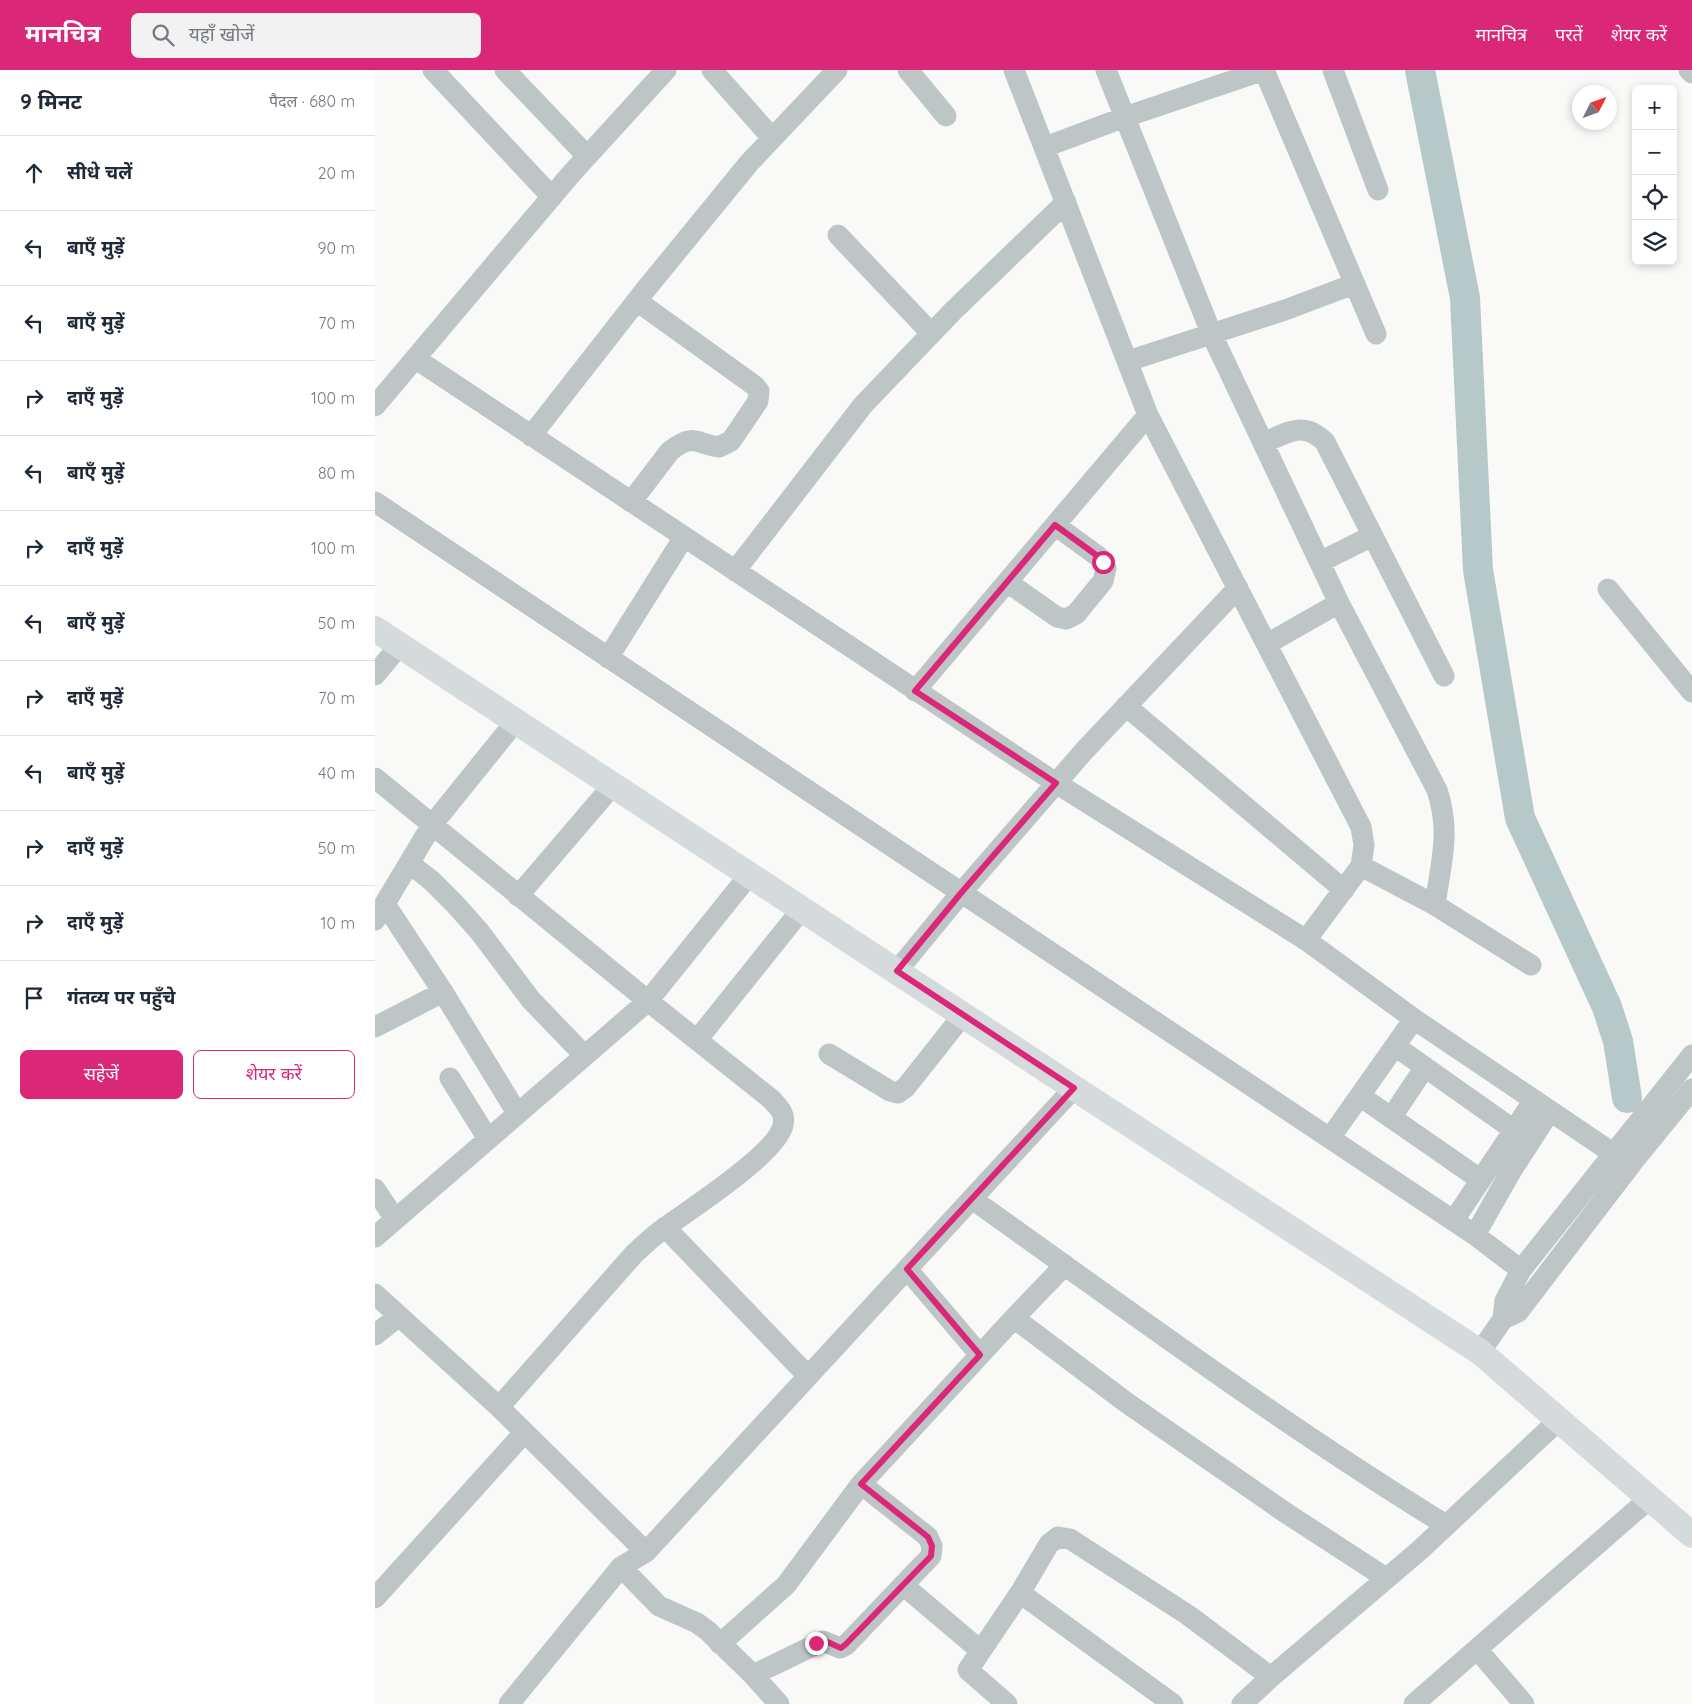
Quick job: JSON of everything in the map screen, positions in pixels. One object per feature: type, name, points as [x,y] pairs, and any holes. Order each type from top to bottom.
[{"type":"main road","points":[[375,629],[1480,1352],[1692,1535]]},
{"type":"street","points":[[433,70],[552,197]]},
{"type":"street","points":[[505,70],[587,156]]},
{"type":"street","points":[[378,397],[416,359],[587,156],[666,70]]},
{"type":"street","points":[[712,70],[772,138]]},
{"type":"street","points":[[531,436],[749,163],[837,70]]},
{"type":"street","points":[[908,70],[946,116]]},
{"type":"street","points":[[1014,70],[1148,415],[1361,827],[1364,845],[1361,866],[1306,940]]},
{"type":"street","points":[[1106,70],[1212,335],[1339,603],[1437,790],[1442,805],[1445,838],[1435,905]]},
{"type":"street","points":[[1045,147],[1264,70],[1375,334]]},
{"type":"street","points":[[1333,70],[1378,190]]},
{"type":"street","points":[[1689,70],[1692,73]]},
{"type":"street","points":[[735,571],[863,406],[931,333],[1066,202]]},
{"type":"street","points":[[838,235],[931,333]]},
{"type":"street","points":[[1127,361],[1212,335],[1354,284]]},
{"type":"street","points":[[631,502],[670,451],[678,445],[687,441],[701,441],[719,448],[731,440],[758,401],[759,396],[759,391],[755,386],[637,301]]},
{"type":"street","points":[[416,359],[915,691],[1056,783],[1306,940],[1414,1019],[1623,1158]]},
{"type":"street","points":[[915,691],[1148,415]]},
{"type":"street","points":[[1263,443],[1301,429],[1311,431],[1325,442],[1444,676]]},
{"type":"street","points":[[375,502],[1454,1220],[1521,1270]]},
{"type":"street","points":[[1007,582],[1057,617],[1066,619],[1076,614],[1103,581],[1106,568],[1099,557],[1055,525]]},
{"type":"street","points":[[1320,562],[1373,536]]},
{"type":"street","points":[[608,658],[684,537]]},
{"type":"street","points":[[897,971],[961,893],[1056,783],[1238,588]]},
{"type":"street","points":[[1608,589],[1692,692]]},
{"type":"street","points":[[1267,644],[1339,603]]},
{"type":"street","points":[[375,675],[399,646]]},
{"type":"street","points":[[1126,706],[1344,890]]},
{"type":"street","points":[[515,722],[432,825],[380,912],[443,992],[517,1113]]},
{"type":"street","points":[[375,778],[518,896],[771,1099],[783,1113],[784,1124],[781,1132],[771,1145],[708,1198],[665,1227],[635,1254],[499,1407]]},
{"type":"street","points":[[518,896],[613,785]]},
{"type":"street","points":[[409,863],[432,881],[454,903],[479,931],[531,1000],[584,1056]]},
{"type":"street","points":[[1361,866],[1435,905],[1531,964]]},
{"type":"street","points":[[375,1236],[648,1001],[750,874]]},
{"type":"street","points":[[697,1040],[802,909]]},
{"type":"street","points":[[375,1027],[443,992]]},
{"type":"street","points":[[829,1054],[890,1091],[898,1093],[906,1088],[963,1015]]},
{"type":"street","points":[[1330,1138],[1414,1019]]},
{"type":"street","points":[[1395,1046],[1514,1130]]},
{"type":"street","points":[[1503,1319],[1518,1312],[1692,1055]]},
{"type":"street","points":[[1391,1118],[1425,1067]]},
{"type":"street","points":[[451,1078],[488,1139]]},
{"type":"street","points":[[515,1702],[621,1567],[646,1552],[1074,1088]]},
{"type":"street","points":[[1480,1352],[1503,1319],[1505,1302],[1521,1270],[1623,1158],[1692,1089]]},
{"type":"street","points":[[1360,1096],[1481,1180]]},
{"type":"street","points":[[1454,1220],[1514,1130],[1542,1105]]},
{"type":"street","points":[[1475,1235],[1510,1173],[1542,1105]]},
{"type":"street","points":[[375,1189],[395,1219]]},
{"type":"street","points":[[972,1199],[1313,1439],[1376,1482],[1446,1525]]},
{"type":"street","points":[[665,1227],[808,1376]]},
{"type":"street","points":[[720,1644],[786,1585],[861,1484],[1065,1265]]},
{"type":"street","points":[[907,1269],[980,1355]]},
{"type":"street","points":[[375,1294],[499,1407],[646,1552]]},
{"type":"street","points":[[375,1335],[399,1316]]},
{"type":"street","points":[[1014,1318],[1127,1403],[1286,1513],[1386,1578]]},
{"type":"street","points":[[1242,1704],[1446,1525],[1559,1420]]},
{"type":"street","points":[[375,1598],[524,1433]]},
{"type":"street","points":[[753,1675],[823,1641],[841,1648],[931,1556],[932,1546],[928,1537],[861,1484]]},
{"type":"street","points":[[1413,1704],[1649,1499]]},
{"type":"street","points":[[1007,1704],[968,1670],[1020,1593],[1049,1544],[1058,1538],[1070,1539],[1187,1615],[1271,1677]]},
{"type":"street","points":[[621,1567],[659,1606],[697,1623],[753,1675],[779,1704]]},
{"type":"street","points":[[903,1585],[981,1651]]},
{"type":"street","points":[[1020,1593],[1173,1704]]},
{"type":"street","points":[[1477,1649],[1513,1691]]},
{"type":"waterway","points":[[1420,70],[1465,298],[1478,570],[1520,818],[1607,1007],[1618,1041],[1627,1098]]},
{"type":"route","points":[[816,1643],[829,1642],[841,1648],[931,1556],[932,1546],[928,1537],[861,1484],[980,1355],[907,1269],[1074,1088],[897,971],[961,893],[1056,783],[915,691],[1055,525],[1099,557],[1103,562]]}]
